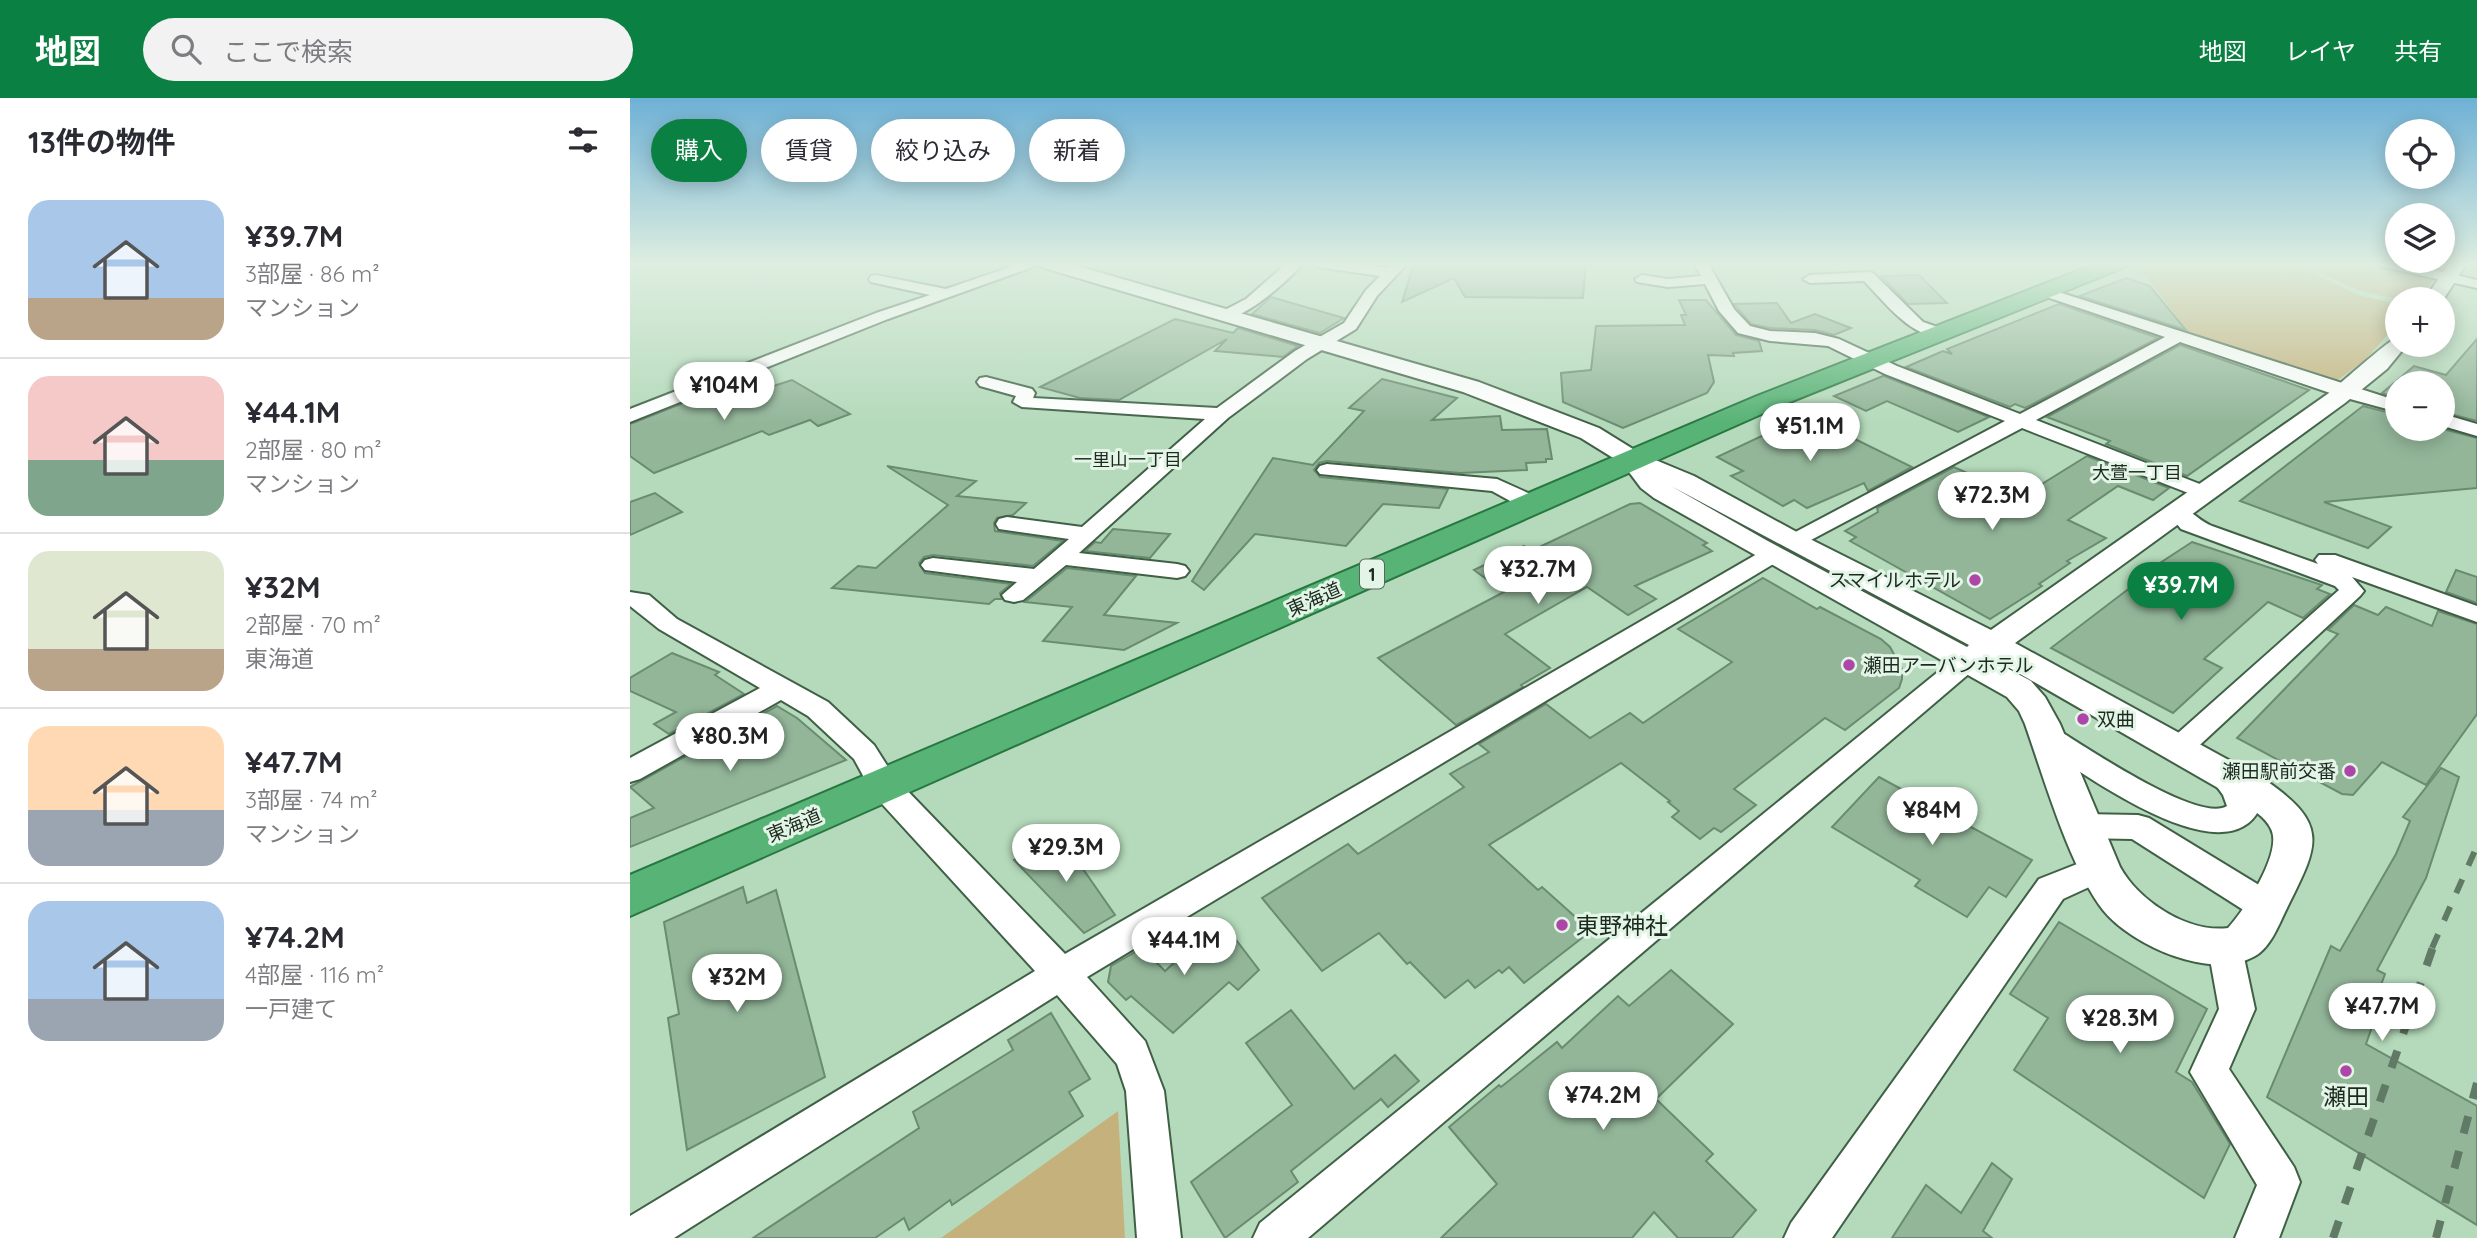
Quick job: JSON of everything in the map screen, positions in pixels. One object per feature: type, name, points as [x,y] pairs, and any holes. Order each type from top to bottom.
[{"type":"highway","name":"東海道","points":[[630,896],[1632,458],[1978,316]]},
{"type":"street","points":[[630,416],[886,316]]},
{"type":"street","points":[[1231,316],[1506,399],[1590,433],[1632,458],[1685,482],[1783,549],[1906,598],[1980,652],[2032,701],[2100,869],[2117,898],[2132,911],[2190,943],[2209,948],[2241,944],[2251,933],[2292,852],[2294,837],[2288,821],[2276,807],[2179,748],[1980,652]]},
{"type":"street","points":[[1014,595],[1061,558],[1221,414],[1301,355],[1350,326],[1356,316]]},
{"type":"street","points":[[1732,316],[1744,330],[1770,337],[1815,338],[2203,492]]},
{"type":"street","points":[[1908,316],[1917,325],[1937,332]]},
{"type":"street","points":[[2116,316],[2385,403]]},
{"type":"street","points":[[635,1238],[1061,974],[1783,549],[2177,337]]},
{"type":"street","points":[[1275,1238],[1980,652],[2345,392],[2385,357]]},
{"type":"street","points":[[986,382],[1026,393],[1022,402],[1091,409],[1221,414]]},
{"type":"street","points":[[2455,424],[2477,430]]},
{"type":"street","points":[[1327,470],[1497,485],[1531,503]]},
{"type":"street","points":[[2178,512],[2254,535],[2477,614]]},
{"type":"street","points":[[2178,512],[2189,524],[2204,531],[2343,581],[2352,591],[2179,748]]},
{"type":"street","points":[[1007,524],[1086,534]]},
{"type":"street","points":[[1061,558],[1177,571]]},
{"type":"street","points":[[933,565],[1039,577]]},
{"type":"street","points":[[630,599],[640,600],[668,624],[818,709],[864,752],[884,786],[1061,974],[1132,1054],[1145,1091],[1159,1238]]},
{"type":"street","points":[[630,771],[780,688]]},
{"type":"street","points":[[2048,737],[2172,810],[2199,821],[2225,821],[2244,810],[2236,790],[2221,772]]},
{"type":"street","points":[[2082,825],[2138,827],[2265,906]]},
{"type":"street","points":[[1806,1238],[2051,889],[2100,869]]},
{"type":"street","points":[[2225,948],[2237,1009],[2208,1072],[2279,1182],[2257,1238]]},
{"type":"shaded area","points":[[2176,316],[2385,316],[2385,338],[2365,360],[2335,382],[2194,339]]},
{"type":"shaded area","points":[[1118,1111],[1125,1238],[941,1238]]},
{"type":"building","points":[[1260,316],[1344,318],[1320,333]]},
{"type":"building","points":[[1681,316],[1720,316],[1736,335],[1759,341],[1762,351],[1733,353],[1734,356],[1708,355],[1714,382],[1707,393],[1623,428],[1563,402],[1561,373],[1591,370],[1596,326],[1685,325]]},
{"type":"building","points":[[1744,316],[1786,316],[1791,323],[1809,316],[1821,316],[1851,328],[1834,335],[1815,330],[1770,328],[1751,324]]},
{"type":"building","points":[[2029,316],[2095,316],[2158,338],[2025,408],[2015,404],[2010,407],[1906,367],[1943,351],[1952,354],[1947,349]]},
{"type":"building","points":[[2143,316],[2175,316],[2186,330]]},
{"type":"building","points":[[1175,319],[1233,333],[1238,328],[1298,346],[1283,357],[1215,351],[1227,339],[1119,400],[1080,398],[1040,387]]},
{"type":"building","points":[[2477,339],[2477,421],[2455,415],[2455,371],[2449,371]]},
{"type":"building","points":[[2180,345],[2309,390],[2187,476],[2106,444],[2110,441],[2047,417]]},
{"type":"building","points":[[2414,366],[2432,371],[2408,371]]},
{"type":"building","points":[[1883,376],[1989,417],[1958,432],[1887,401],[1866,411],[1834,396]]},
{"type":"building","points":[[1382,379],[1457,398],[1432,420],[1500,416],[1502,430],[1547,429],[1552,459],[1526,463],[1527,470],[1460,473],[1327,461],[1319,463],[1314,470],[1320,477],[1448,489],[1439,508],[1383,504],[1346,546],[1255,534],[1204,590],[1192,581],[1273,458],[1313,465],[1364,411],[1349,408]]},
{"type":"building","points":[[792,380],[850,414],[818,426],[810,420],[769,435],[762,431],[654,473],[630,456],[630,424],[719,389],[742,396]]},
{"type":"building","points":[[2363,406],[2385,412],[2385,441],[2455,441],[2455,432],[2477,438],[2477,488],[2324,502],[2391,527],[2368,548],[2240,501]]},
{"type":"building","points":[[1806,415],[1912,467],[1868,491],[1864,483],[1807,508],[1794,500],[1783,506],[1731,476],[1743,471],[1717,457]]},
{"type":"building","points":[[2087,456],[2169,488],[2153,500],[2118,486],[2068,520],[2106,538],[2067,561],[2070,563],[2039,584],[2042,586],[1990,619],[1850,541],[1856,537],[1845,531],[1878,512],[1877,508],[1954,467],[2021,497]]},
{"type":"building","points":[[887,466],[976,481],[957,496],[1026,503],[1013,515],[997,518],[994,523],[995,531],[1063,541],[1033,566],[933,555],[924,557],[919,563],[925,573],[1011,584],[1000,593],[1002,599],[995,599],[989,604],[832,588],[858,566],[876,568],[948,505]]},
{"type":"building","points":[[655,493],[682,512],[630,535],[630,502]]},
{"type":"building","points":[[1640,503],[1707,543],[1703,545],[1712,551],[1635,586],[1656,599],[1628,615],[1587,587],[1505,634],[1550,668],[1521,685],[1523,687],[1456,725],[1378,658],[1504,592],[1474,570],[1524,546],[1531,551],[1630,504]]},
{"type":"building","points":[[1113,529],[1170,534],[1150,558],[1085,551],[1095,542],[1101,543]]},
{"type":"building","points":[[2192,542],[2322,585],[2317,589],[2330,594],[2303,618],[2268,602],[2204,659],[2222,668],[2173,713],[2051,648],[2135,584],[2131,582]]},
{"type":"building","points":[[1067,568],[1136,576],[1104,615],[1177,623],[1124,650],[1043,641],[1072,607],[1025,602]]},
{"type":"building","points":[[2456,570],[2477,577],[2477,603],[2446,592]]},
{"type":"building","points":[[1763,578],[1817,609],[1820,607],[1881,639],[1890,647],[1902,669],[1899,688],[1845,730],[1825,718],[1734,789],[1756,805],[1721,832],[1714,828],[1700,839],[1672,817],[1679,811],[1668,802],[1670,801],[1621,763],[1489,845],[1538,890],[1542,887],[1591,931],[1524,983],[1509,967],[1502,973],[1499,970],[1475,988],[1468,980],[1445,998],[1410,962],[1407,964],[1379,933],[1322,971],[1262,898],[1348,844],[1358,854],[1464,787],[1450,774],[1489,752],[1479,744],[1546,704],[1590,738],[1630,713],[1643,723],[1732,662],[1678,629]]},
{"type":"building","points":[[2354,605],[2378,615],[2386,607],[2432,626],[2438,611],[2477,624],[2477,714],[2426,785],[2382,762],[2353,795],[2342,794],[2237,738],[2338,634],[2328,630]]},
{"type":"building","points":[[672,653],[719,672],[715,675],[744,694],[669,734],[654,724],[676,712],[630,691],[630,678]]},
{"type":"building","points":[[777,706],[797,718],[846,760],[630,847],[630,818],[654,808],[630,787]]},
{"type":"building","name":"瀬田","points":[[2441,768],[2459,777],[2426,878],[2377,970],[2385,974],[2373,1007],[2378,1010],[2366,1044],[2477,1106],[2477,1225],[2267,1097],[2331,946],[2340,951],[2396,854],[2410,821],[2403,817]]},
{"type":"building","points":[[1879,777],[2032,860],[2006,897],[1989,887],[1967,917],[1915,886],[1920,880],[1832,827]]},
{"type":"building","points":[[1060,836],[1115,915],[1084,933],[1014,860]]},
{"type":"building","points":[[743,887],[747,903],[776,890],[825,1077],[687,1150],[668,1018],[679,1014],[664,922]]},
{"type":"building","points":[[1221,920],[1259,970],[1238,990],[1229,982],[1173,1033],[1131,996],[1126,1000],[1108,982],[1111,966],[1142,948],[1165,971]]},
{"type":"building","points":[[2059,922],[2207,1009],[2176,1072],[2192,1082],[2230,1144],[2204,1198],[2014,1070],[2048,1018],[2010,994]]},
{"type":"building","points":[[1671,970],[1733,1024],[1656,1099],[1713,1154],[1706,1161],[1756,1210],[1732,1238],[1678,1238],[1654,1212],[1632,1238],[1441,1238],[1497,1184],[1449,1127],[1557,1042],[1562,1048],[1618,996],[1629,1006]]},
{"type":"building","points":[[1291,1010],[1354,1089],[1395,1055],[1419,1081],[1388,1107],[1381,1099],[1291,1171],[1298,1182],[1225,1238],[1191,1182],[1292,1105],[1246,1043]]},
{"type":"building","points":[[1051,1013],[1090,1079],[1069,1092],[1083,1116],[952,1205],[950,1200],[909,1230],[904,1218],[875,1238],[753,1238],[919,1128],[913,1112],[1013,1050],[1008,1040]]},
{"type":"building","points":[[1992,1163],[2012,1179],[1983,1231],[1992,1238],[1892,1238],[1926,1185],[1961,1213]]},
{"type":"railway","points":[[2432,948],[2477,846]]},
{"type":"railway","points":[[2333,1238],[2433,947]]},
{"type":"railway","points":[[2436,1238],[2477,1083]]},
{"type":"place","name":"スマイルホテル","points":[[1975,580]]},
{"type":"place","name":"瀬田アーバンホテル","points":[[1849,665]]},
{"type":"place","name":"双曲","points":[[2083,719]]},
{"type":"place","name":"瀬田駅前交番","points":[[2350,771]]},
{"type":"place","name":"東野神社","points":[[1562,925]]},
{"type":"place","name":"瀬田","points":[[2346,1071]]},
{"type":"district","name":"一里山一丁目","points":[[1128,459]]},
{"type":"district","name":"大萱一丁目","points":[[2137,472]]}]
